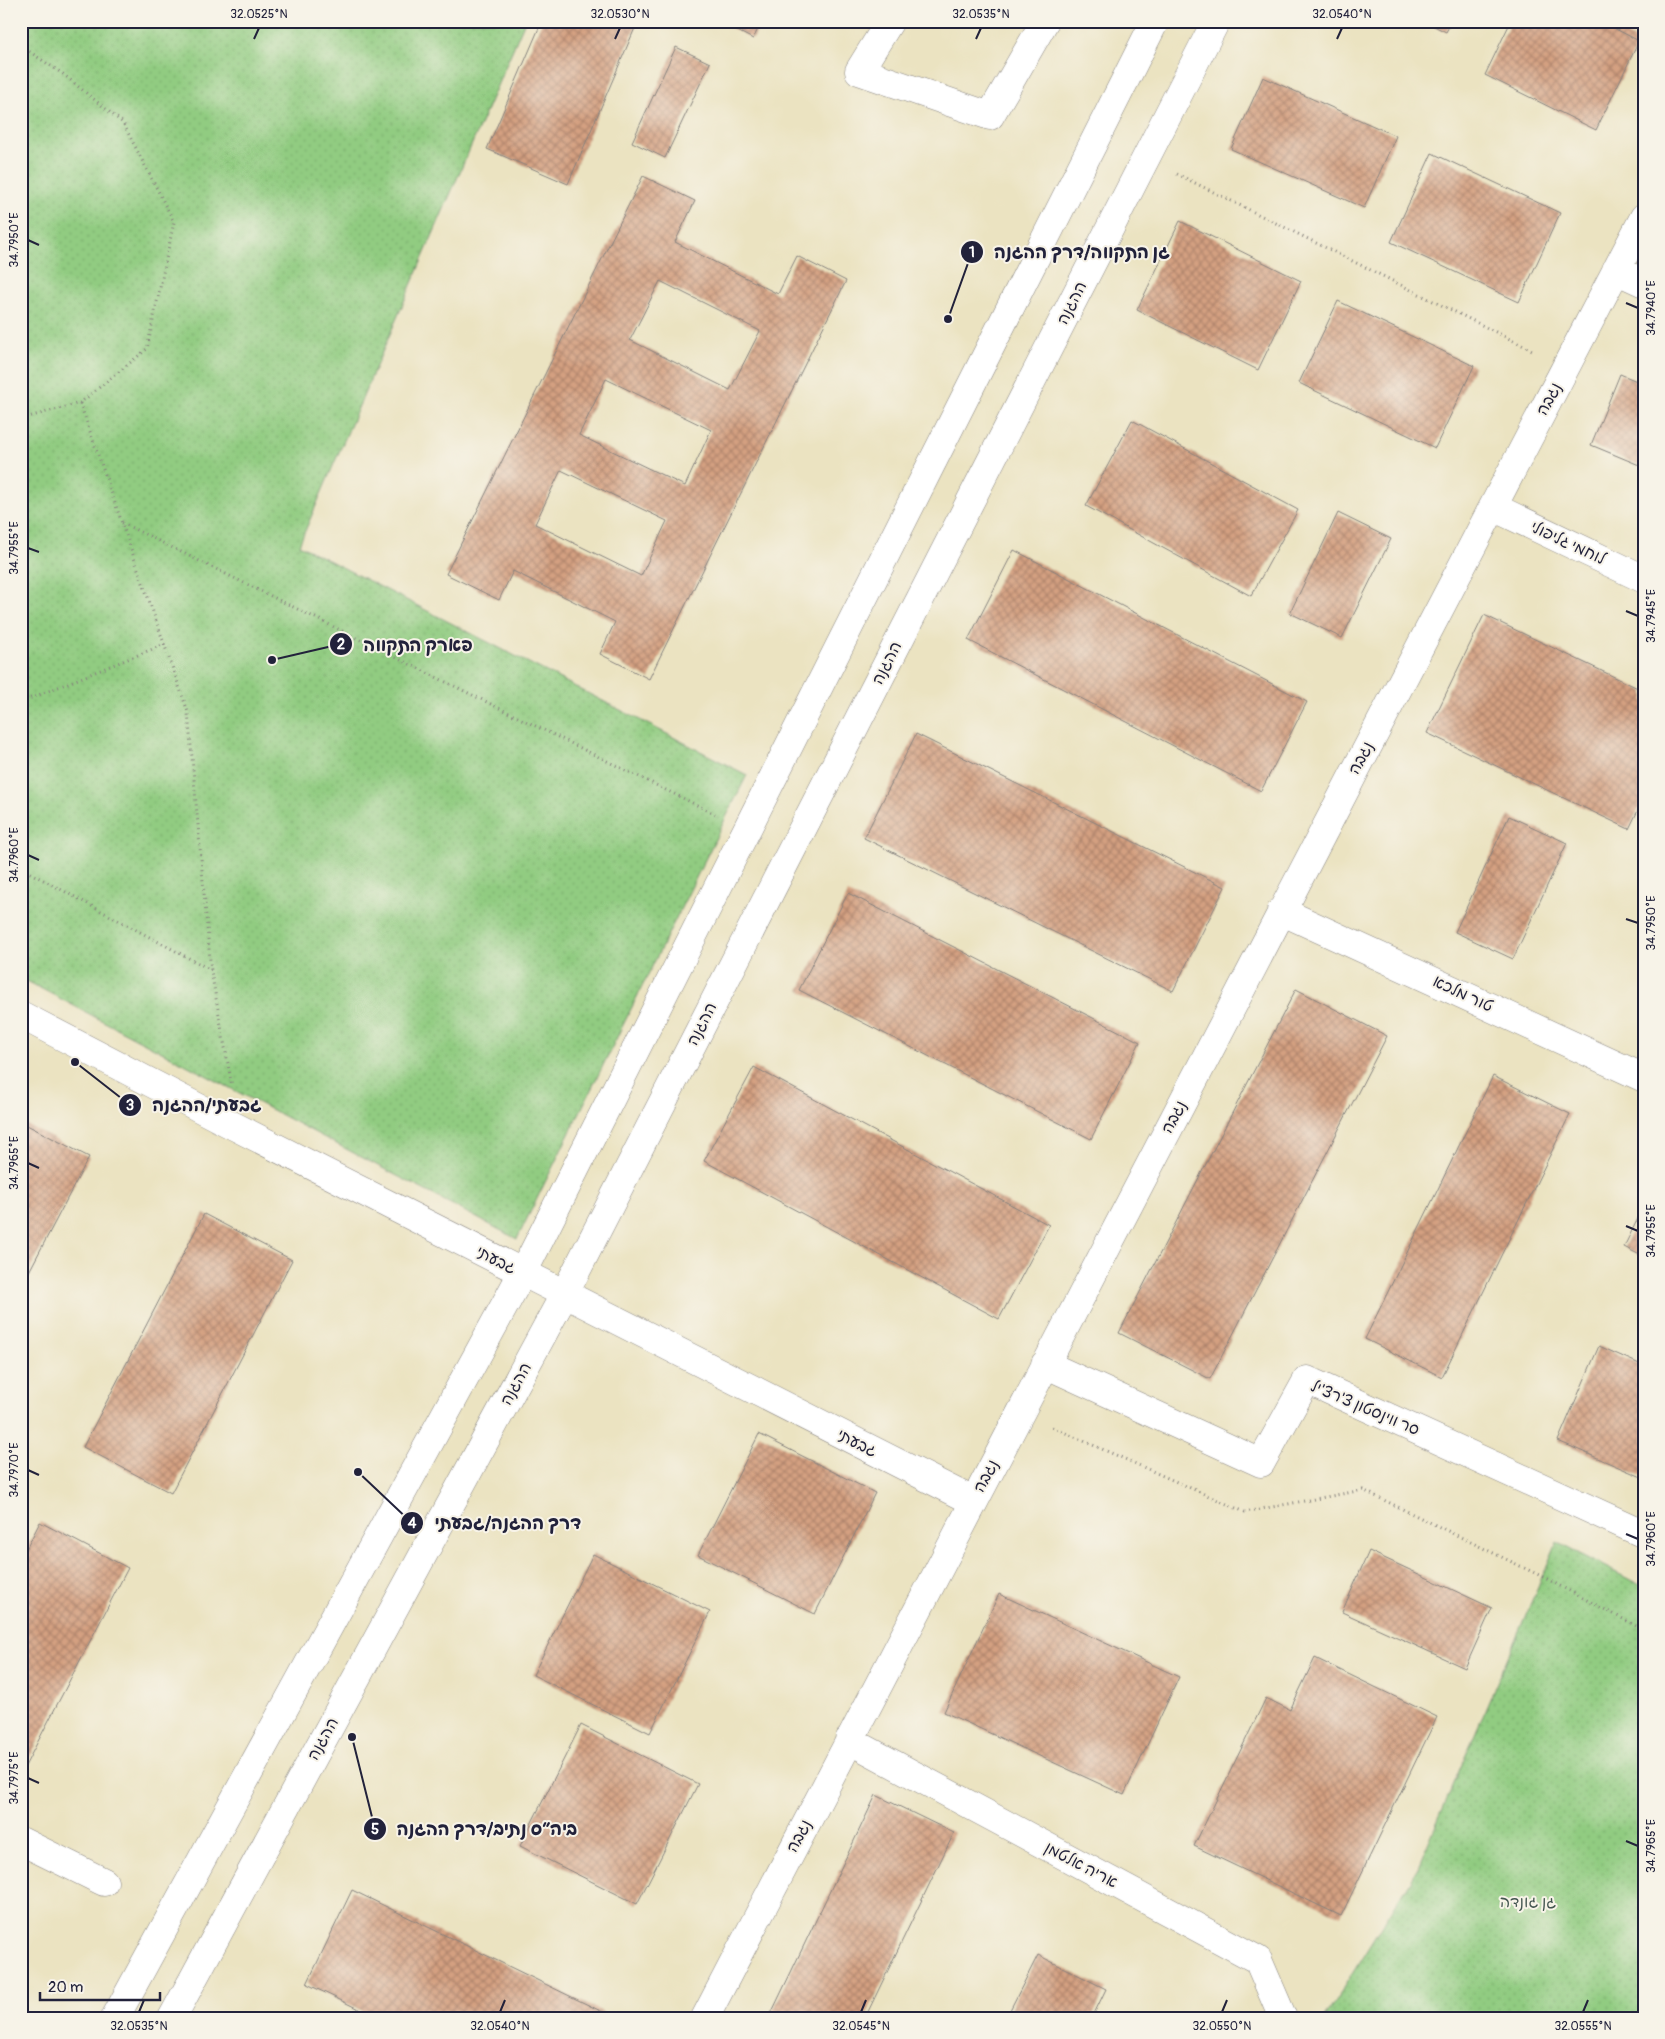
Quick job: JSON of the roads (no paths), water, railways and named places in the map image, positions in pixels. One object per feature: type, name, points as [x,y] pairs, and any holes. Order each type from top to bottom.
[{"type":"street","points":[[890,21],[859,70],[990,116],[1045,21]]},
{"type":"street","points":[[115,2018],[522,1273],[1155,21]]},
{"type":"street","name":"ההגנה","points":[[172,2018],[564,1295],[1216,21]]},
{"type":"street","name":"נגבה","points":[[705,2018],[1644,217]]},
{"type":"street","points":[[1616,270],[1644,283]]},
{"type":"street","name":"לוחמי גליפולי","points":[[1492,507],[1644,579]]},
{"type":"street","name":"טור מלכא","points":[[1282,911],[1644,1078]]},
{"type":"street","name":"גבעתי","points":[[21,1015],[564,1295],[973,1501]]},
{"type":"street","name":"סר ווינסטון צ'רצ'יל","points":[[1045,1364],[1261,1463],[1307,1380],[1644,1534]]},
{"type":"street","name":"אריה אלטמן","points":[[849,1740],[1258,1960],[1283,2018]]},
{"type":"street","points":[[21,1841],[104,1882]]},
{"type":"place","name":"גן התקווה/דרך ההגנה","points":[[948,319]]},
{"type":"place","name":"פארק התקווה","points":[[272,660]]},
{"type":"place","name":"גבעתי/ההגנה","points":[[75,1062]]},
{"type":"place","name":"דרך ההגנה/גבעתי","points":[[358,1472]]},
{"type":"place","name":"ביה״ס נתיב/דרך ההגנה","points":[[352,1737]]},
{"type":"park label","name":"גן גונדה","points":[[1528,1902]]}]
